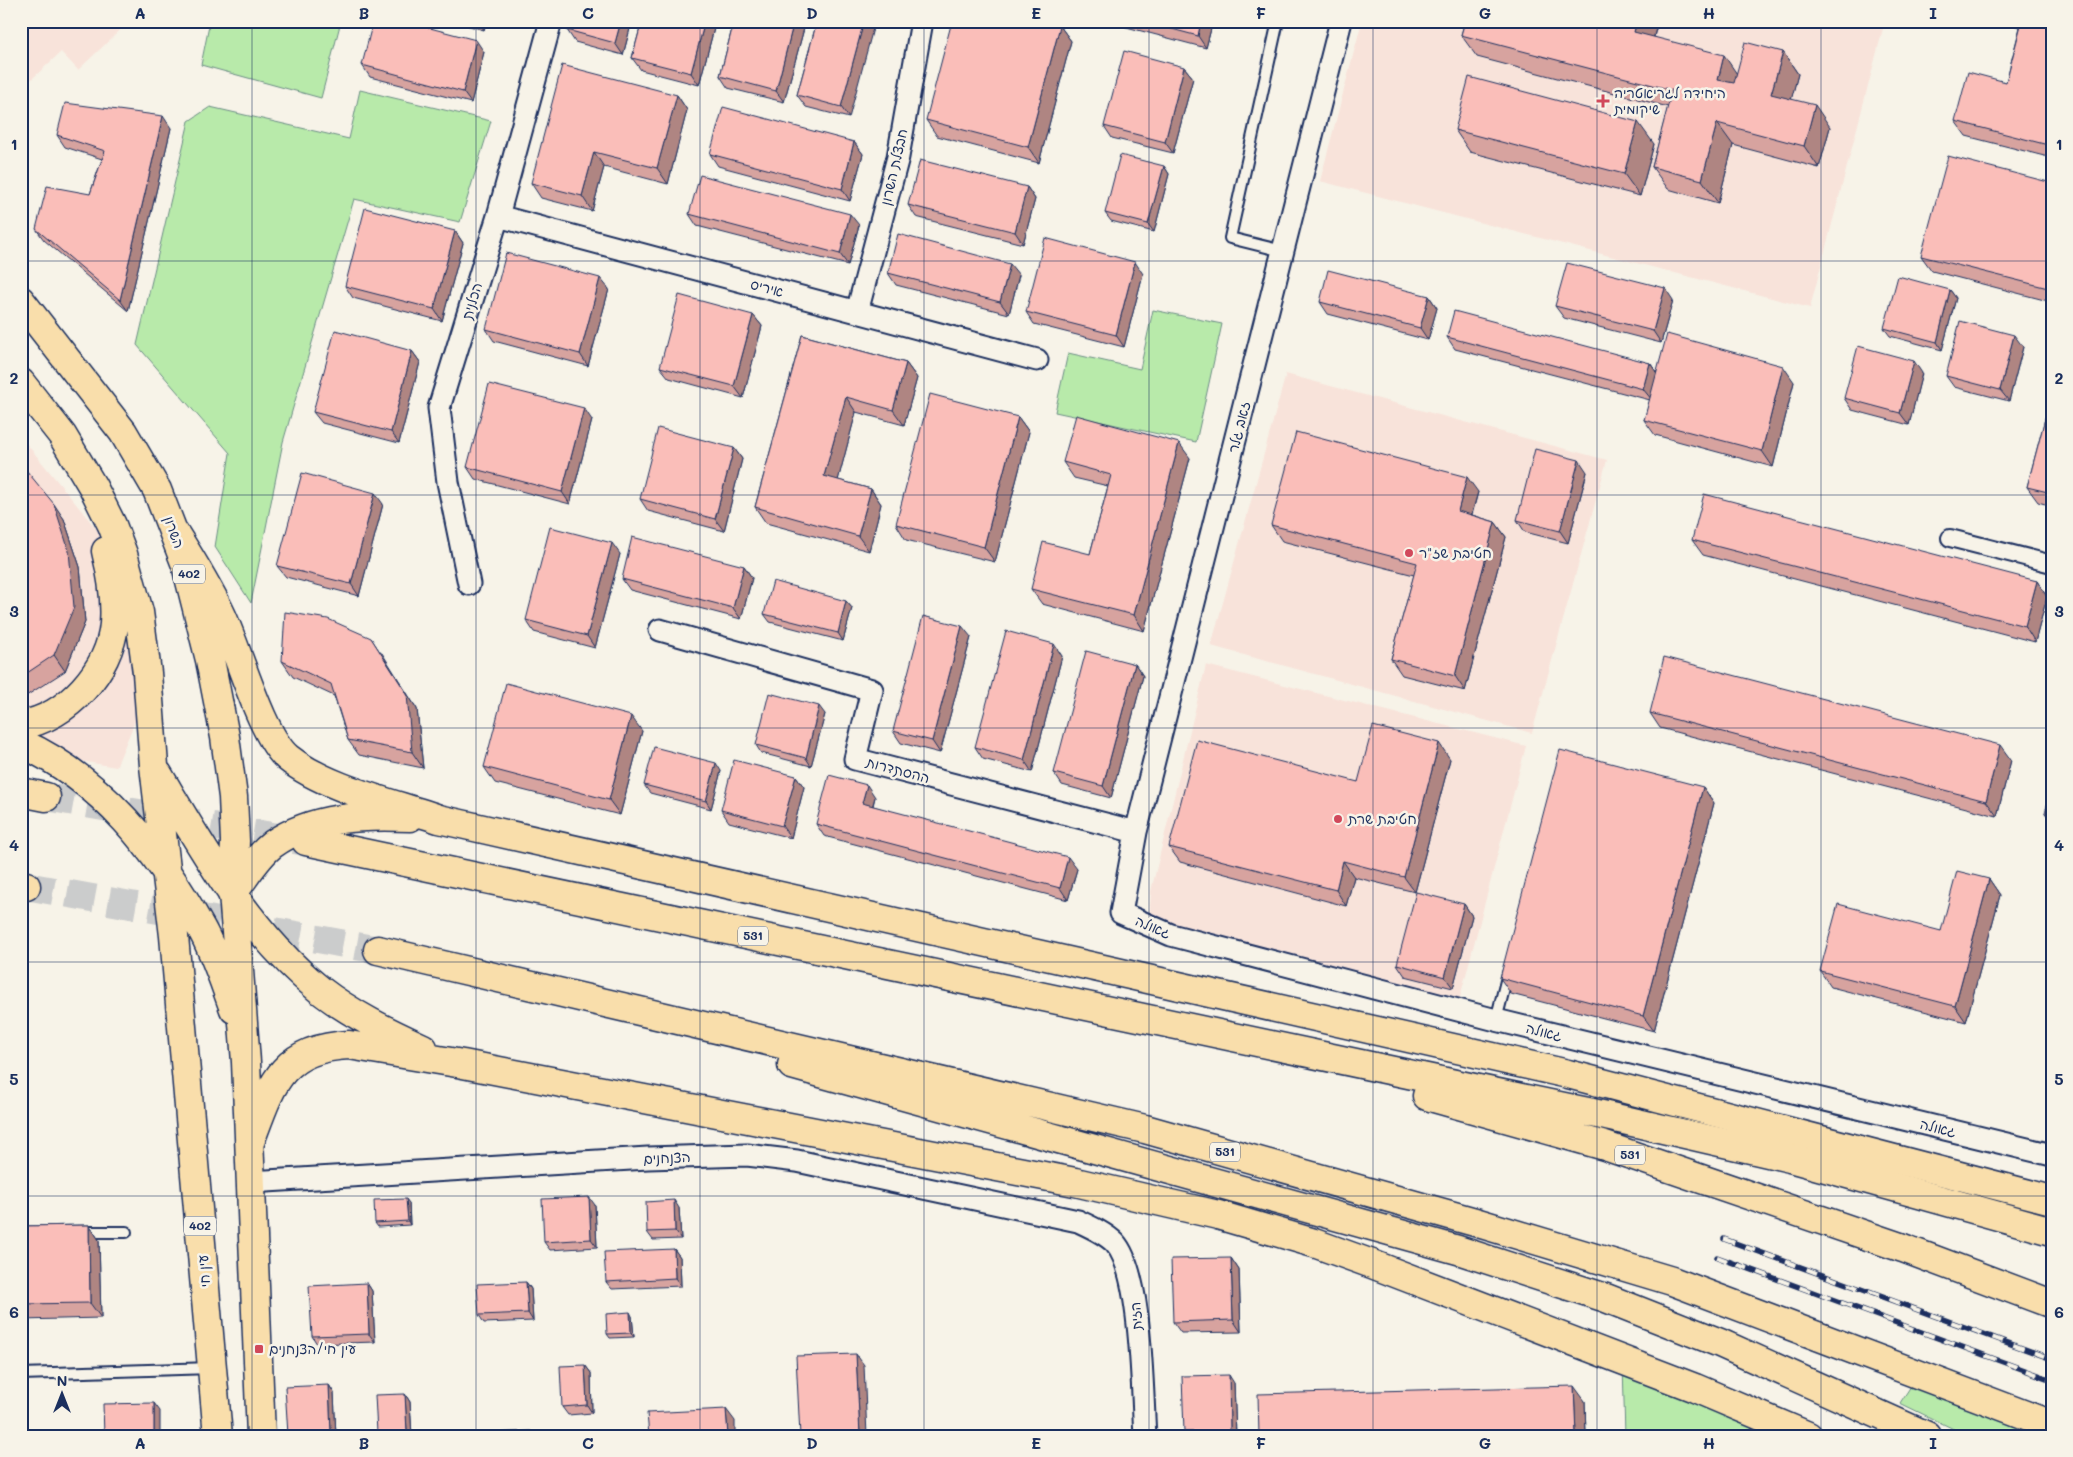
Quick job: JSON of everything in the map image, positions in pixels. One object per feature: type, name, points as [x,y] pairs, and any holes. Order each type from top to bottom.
[{"type":"main road","name":"השרון","points":[[21,301],[123,432],[157,490],[174,532],[200,614],[225,738],[234,816],[233,893]]},
{"type":"main road","name":"402","points":[[21,383],[75,454],[112,525],[134,594],[147,672],[154,766],[178,979]]},
{"type":"main road","points":[[21,725],[39,721],[57,712],[79,693],[101,663],[114,626],[112,585],[106,554],[94,508],[75,454]]},
{"type":"main road","points":[[174,532],[221,613],[272,738],[286,756],[320,777],[439,819],[1568,1074],[2052,1200]]},
{"type":"main road","points":[[21,743],[58,762],[95,790],[127,820],[166,871],[201,928],[244,1033]]},
{"type":"main road","points":[[154,766],[204,850],[233,893],[275,946],[321,991],[367,1020],[422,1048],[463,1064]]},
{"type":"main road","points":[[178,979],[201,928],[233,893],[252,866],[273,844],[318,824],[336,819],[360,816],[439,819]]},
{"type":"main road","name":"531","points":[[306,842],[1200,1031],[1606,1146],[1903,1248],[2052,1304]]},
{"type":"main road","name":"402","points":[[233,893],[250,1142],[250,1182],[262,1436]]},
{"type":"main road","name":"531","points":[[1927,1436],[1712,1339],[1606,1298],[1458,1250],[378,950],[1145,1129],[1456,1217],[1672,1281],[2052,1425]]},
{"type":"main road","name":"עין חי","points":[[178,979],[218,1436]]},
{"type":"main road","points":[[1200,1031],[1602,1115],[1790,1158],[2052,1231]]},
{"type":"main road","points":[[250,1142],[269,1093],[283,1070],[296,1059],[314,1050],[331,1046],[349,1045],[463,1064],[1076,1182],[1218,1215],[1314,1243],[1390,1271],[1695,1388],[1808,1436]]},
{"type":"street","name":"הכלנית","points":[[469,584],[448,482],[439,408],[498,216],[551,21]]},
{"type":"street","name":"חבצלת השרון","points":[[857,312],[898,157],[922,21]]},
{"type":"street","name":"זאב גלר","points":[[1136,832],[1342,21]]},
{"type":"street","name":"איריס","points":[[498,216],[1037,360]]},
{"type":"street","points":[[1950,538],[2052,564]]},
{"type":"street","name":"ההסתדרות","points":[[660,630],[872,690],[854,758],[1136,832]]},
{"type":"street","name":"גאולה","points":[[1136,832],[1121,913],[1171,935],[1496,1020],[2052,1155]]},
{"type":"street","name":"הצנחנים","points":[[250,1182],[648,1158],[747,1155],[797,1161],[1078,1221]]},
{"type":"street","name":"הזית","points":[[1078,1221],[1099,1231],[1115,1243],[1132,1276],[1145,1436]]},
{"type":"lane","points":[[1278,21],[1230,238],[1283,251]]},
{"type":"lane","points":[[1496,1020],[1510,964]]},
{"type":"lane","points":[[71,1232],[126,1232]]},
{"type":"lane","points":[[21,1374],[212,1368]]},
{"type":"shaded area","points":[[21,21],[130,21],[78,70],[61,52],[21,89]]},
{"type":"shaded area","name":"היחידה לגריאטריה שיקומית","points":[[1362,21],[1885,21],[1810,308],[1320,181]]},
{"type":"shaded area","name":"חטיבת שז\"ר","points":[[1286,374],[1607,460],[1532,733],[1211,646]]},
{"type":"shaded area","points":[[21,437],[118,555],[146,625],[136,719],[116,767],[21,751]]},
{"type":"shaded area","name":"חטיבת שרת","points":[[1206,665],[1526,746],[1458,1005],[1170,923],[1149,921],[1151,891]]},
{"type":"green space","points":[[210,21],[341,21],[321,98],[201,65]]},
{"type":"green space","points":[[360,90],[491,121],[460,222],[354,199],[283,442],[251,603],[215,547],[230,453],[137,345],[189,121],[210,107],[349,139]]},
{"type":"green space","points":[[1153,310],[1222,324],[1196,442],[1055,412],[1068,353],[1140,369]]},
{"type":"green space","points":[[1623,1365],[1792,1436],[1625,1436]]},
{"type":"green space","points":[[1911,1386],[2040,1436],[1968,1436],[1900,1403]]},
{"type":"building","points":[[373,21],[403,21],[476,40],[463,92],[362,65]]},
{"type":"building","points":[[569,21],[621,21],[615,43],[567,30]]},
{"type":"building","points":[[642,21],[705,21],[691,73],[632,58]]},
{"type":"building","points":[[734,21],[794,21],[776,91],[720,76]]},
{"type":"building","points":[[817,21],[864,21],[841,107],[797,95]]},
{"type":"building","points":[[952,21],[1043,21],[1060,26],[1028,147],[926,120]]},
{"type":"building","points":[[1142,21],[1201,21],[1198,36]]},
{"type":"building","points":[[1465,21],[1637,21],[1634,32],[1724,55],[1718,80],[1734,83],[1745,42],[1783,52],[1771,94],[1815,105],[1804,146],[1717,123],[1702,180],[1652,167],[1672,90],[1461,35]]},
{"type":"building","points":[[2022,21],[2052,21],[2052,146],[1955,121],[1968,72],[2006,82]]},
{"type":"building","points":[[1124,51],[1184,67],[1165,142],[1104,126]]},
{"type":"building","points":[[562,65],[677,95],[657,168],[594,152],[582,196],[531,183]]},
{"type":"building","points":[[1469,77],[1638,122],[1624,174],[1455,130]]},
{"type":"building","points":[[65,103],[163,116],[120,300],[36,229],[47,186],[90,194],[105,151],[57,135]]},
{"type":"building","points":[[723,107],[854,142],[842,189],[710,154]]},
{"type":"building","points":[[1120,155],[1164,166],[1148,224],[1105,213]]},
{"type":"building","points":[[1948,156],[2052,183],[2052,273],[2048,288],[1921,256]]},
{"type":"building","points":[[920,160],[1027,187],[1015,232],[908,205]]},
{"type":"building","points":[[700,175],[850,214],[840,254],[689,214]]},
{"type":"building","points":[[365,208],[455,231],[434,309],[345,286]]},
{"type":"building","points":[[898,234],[1010,264],[1000,302],[888,273]]},
{"type":"building","points":[[1045,238],[1135,262],[1116,335],[1026,312]]},
{"type":"building","points":[[506,253],[600,278],[580,354],[486,329]]},
{"type":"building","points":[[1567,263],[1665,288],[1653,331],[1555,306]]},
{"type":"building","points":[[1328,270],[1429,296],[1420,328],[1320,302]]},
{"type":"building","points":[[1898,276],[1950,290],[1937,342],[1884,328]]},
{"type":"building","points":[[679,295],[753,315],[734,386],[660,367]]},
{"type":"building","points":[[1454,311],[1650,363],[1643,389],[1447,337]]},
{"type":"building","points":[[1960,321],[2014,335],[2000,390],[1946,376]]},
{"type":"building","points":[[335,330],[412,351],[391,432],[313,412]]},
{"type":"building","points":[[1667,334],[1783,366],[1762,451],[1644,420]]},
{"type":"building","points":[[802,335],[906,363],[893,410],[846,397],[824,476],[871,489],[858,536],[755,507]]},
{"type":"building","points":[[1858,346],[1914,361],[1900,413],[1844,398]]},
{"type":"building","points":[[489,384],[584,408],[562,492],[467,467]]},
{"type":"building","points":[[2052,392],[2052,493],[2027,487]]},
{"type":"building","points":[[930,394],[1018,417],[984,547],[896,524]]},
{"type":"building","points":[[1076,415],[1179,443],[1134,615],[1031,589],[1043,542],[1090,554],[1111,475],[1063,462]]},
{"type":"building","points":[[658,428],[734,448],[715,519],[640,499]]},
{"type":"building","points":[[1296,432],[1467,477],[1458,511],[1495,522],[1455,676],[1391,659],[1417,563],[1271,525]]},
{"type":"building","points":[[1535,449],[1579,460],[1560,531],[1517,520]]},
{"type":"building","points":[[21,464],[54,504],[69,551],[74,607],[54,655],[21,677]]},
{"type":"building","points":[[302,473],[375,493],[351,584],[277,566]]},
{"type":"building","points":[[1704,494],[2037,581],[2025,626],[1692,540]]},
{"type":"building","points":[[550,527],[612,543],[587,636],[526,620]]},
{"type":"building","points":[[632,537],[744,566],[733,608],[622,579]]},
{"type":"building","points":[[773,581],[846,601],[838,633],[764,614]]},
{"type":"building","points":[[285,612],[328,619],[371,638],[407,694],[412,752],[348,740],[331,684],[282,661]]},
{"type":"building","points":[[923,616],[962,626],[932,741],[893,731]]},
{"type":"building","points":[[1006,631],[1054,644],[1024,760],[975,747]]},
{"type":"building","points":[[1086,651],[1135,664],[1103,786],[1054,773]]},
{"type":"building","points":[[1664,657],[2000,745],[1986,801],[1650,713]]},
{"type":"building","points":[[506,683],[631,716],[609,800],[484,767]]},
{"type":"building","points":[[769,693],[819,706],[806,758],[756,745]]},
{"type":"building","points":[[1373,726],[1439,743],[1404,877],[1343,861],[1336,890],[1169,847],[1197,740],[1358,782]]},
{"type":"building","points":[[654,747],[716,763],[706,801],[644,785]]},
{"type":"building","points":[[1560,750],[1703,787],[1643,1016],[1500,978]]},
{"type":"building","points":[[734,760],[796,776],[782,826],[721,810]]},
{"type":"building","points":[[829,775],[867,785],[862,803],[1068,857],[1060,888],[816,824]]},
{"type":"building","points":[[2052,788],[2052,814],[2045,813]]},
{"type":"building","points":[[1957,871],[1989,879],[1955,1006],[1820,971],[1838,904],[1941,931]]},
{"type":"building","points":[[1416,892],[1464,904],[1445,977],[1397,964]]},
{"type":"building","points":[[589,1197],[591,1239],[544,1242],[542,1199]]},
{"type":"building","points":[[406,1199],[408,1221],[375,1223],[374,1200]]},
{"type":"building","points":[[674,1200],[675,1231],[647,1232],[646,1202]]},
{"type":"building","points":[[89,1225],[90,1303],[21,1304],[21,1226]]},
{"type":"building","points":[[674,1249],[675,1278],[606,1282],[604,1252]]},
{"type":"building","points":[[1231,1258],[1233,1320],[1173,1322],[1171,1259]]},
{"type":"building","points":[[526,1282],[528,1313],[479,1315],[477,1284]]},
{"type":"building","points":[[367,1283],[369,1334],[312,1336],[309,1286]]},
{"type":"building","points":[[630,1312],[631,1333],[607,1334],[606,1314]]},
{"type":"building","points":[[856,1354],[860,1436],[800,1436],[796,1356]]},
{"type":"building","points":[[585,1365],[587,1405],[562,1407],[560,1366]]},
{"type":"building","points":[[1229,1375],[1230,1431],[1184,1432],[1182,1376]]},
{"type":"building","points":[[329,1385],[331,1433],[288,1435],[285,1387]]},
{"type":"building","points":[[1574,1386],[1576,1435],[1259,1436],[1258,1394]]},
{"type":"building","points":[[405,1394],[407,1432],[377,1433],[375,1395]]},
{"type":"building","points":[[154,1403],[154,1436],[104,1436],[103,1404]]},
{"type":"building","points":[[726,1409],[728,1436],[649,1436],[647,1413]]},
{"type":"building","points":[[531,1431],[531,1436],[493,1436],[493,1433]]},
{"type":"tunnel","points":[[46,797],[300,841]]},
{"type":"tunnel","points":[[26,886],[378,950]]},
{"type":"railway","points":[[1724,1239],[2052,1359]]},
{"type":"railway","points":[[1717,1257],[2052,1380]]},
{"type":"place","name":"היחידה לגריאטריה שיקומית","points":[[1603,101]]},
{"type":"place","name":"חטיבת שז\"ר","points":[[1409,553]]},
{"type":"place","name":"חטיבת שרת","points":[[1338,819]]},
{"type":"place","name":"עין חי/הצנחנים","points":[[259,1349]]}]
